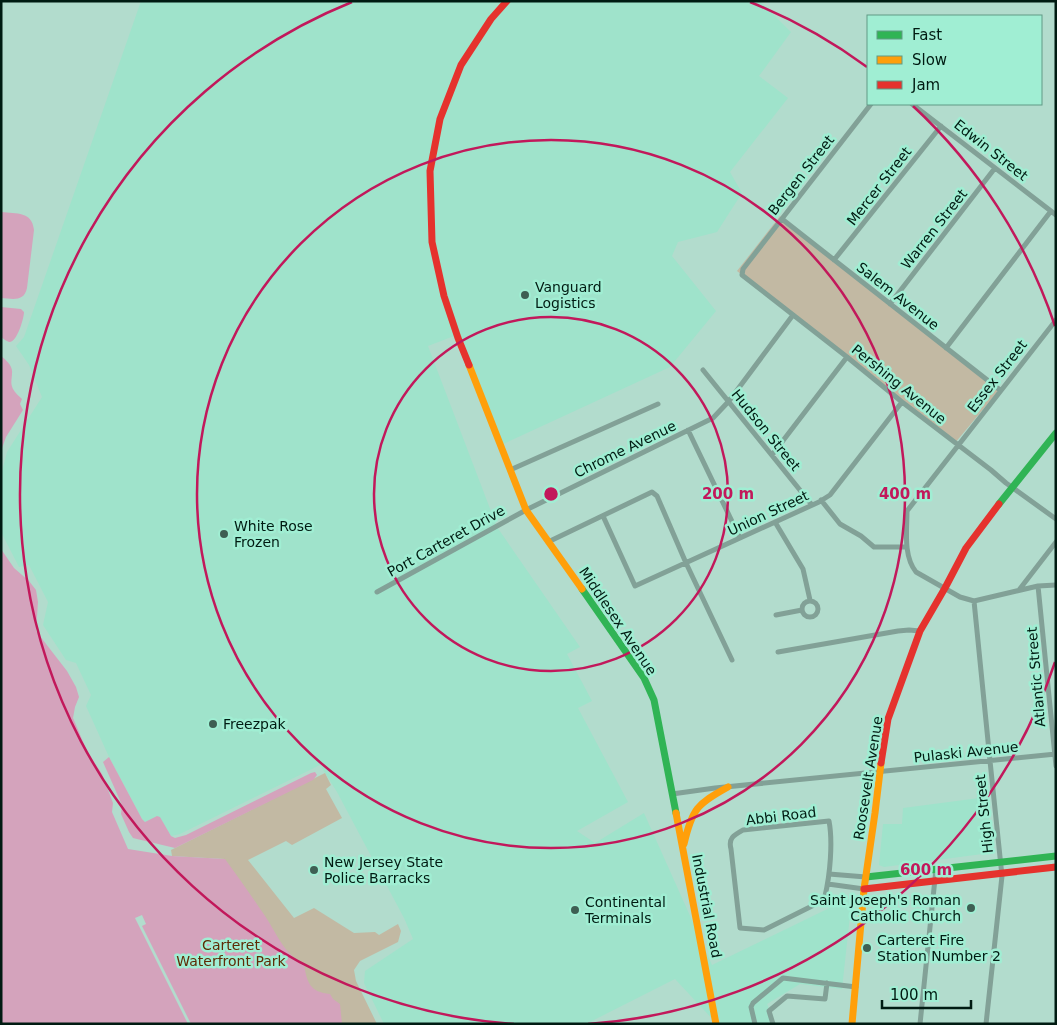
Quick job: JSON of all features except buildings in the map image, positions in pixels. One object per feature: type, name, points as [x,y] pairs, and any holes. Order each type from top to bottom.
[{"type":"main road","name":"Middlesex Avenue","points":[[507,1],[491,18],[461,65],[440,119],[430,171],[432,242],[444,296],[458,338],[526,510],[644,678],[654,700],[672,794]]},
{"type":"main road","name":"Roosevelt Avenue","points":[[852,1024],[864,889],[879,772],[888,719],[920,632],[966,548],[1056,433]]},
{"type":"main road","points":[[683,847],[690,820],[695,811],[706,800],[728,787]]},
{"type":"main road","name":"Industrial Road","points":[[672,794],[716,1024]]},
{"type":"main road","points":[[866,876],[1056,856]]},
{"type":"main road","points":[[864,889],[1056,868]]},
{"type":"street","name":"Bergen Street","points":[[749,261],[870,105]]},
{"type":"street","name":"Edwin Street","points":[[913,105],[1054,213]]},
{"type":"street","name":"Mercer Street","points":[[834,260],[941,126]]},
{"type":"street","name":"Warren Street","points":[[890,304],[995,168]]},
{"type":"street","points":[[946,348],[1054,213]]},
{"type":"street","name":"Salem Avenue","points":[[782,219],[1000,390]]},
{"type":"street","name":"Pershing Avenue","points":[[749,261],[743,269],[742,275],[902,402],[1056,519]]},
{"type":"street","points":[[729,401],[793,315]]},
{"type":"street","name":"Essex Street","points":[[974,601],[964,599],[916,572],[911,566],[907,547],[907,511],[1056,320]]},
{"type":"street","points":[[772,455],[847,357]]},
{"type":"street","name":"Hudson Street","points":[[703,370],[812,505]]},
{"type":"street","name":"Chrome Avenue","points":[[526,510],[713,418],[729,401]]},
{"type":"street","name":"Union Street","points":[[603,516],[635,586],[830,495],[902,402]]},
{"type":"street","points":[[510,470],[658,404]]},
{"type":"street","points":[[688,430],[740,538]]},
{"type":"street","points":[[548,542],[652,492],[657,496],[732,660]]},
{"type":"street","points":[[821,500],[840,524],[874,547],[907,547]]},
{"type":"street","name":"Port Carteret Drive","points":[[377,592],[526,510]]},
{"type":"street","points":[[775,522],[803,570],[810,600]]},
{"type":"street","points":[[1019,590],[1056,542]]},
{"type":"street","points":[[974,601],[1038,586],[1056,585]]},
{"type":"street","name":"Atlantic Street","points":[[1038,586],[1056,766]]},
{"type":"street","points":[[810,600],[814,601],[818,607],[817,613],[813,617],[804,614],[802,610],[803,604],[810,600]]},
{"type":"street","name":"High Street","points":[[974,601],[1002,873],[986,1024]]},
{"type":"street","points":[[776,615],[802,610]]},
{"type":"street","points":[[778,652],[898,630],[920,632]]},
{"type":"street","name":"Pulaski Avenue","points":[[879,772],[1055,754]]},
{"type":"street","points":[[672,794],[879,772]]},
{"type":"street","name":"Abbi Road","points":[[829,821],[831,834],[828,884],[825,896],[812,906],[764,930],[740,928],[730,844],[733,836],[743,830],[829,821]]},
{"type":"street","points":[[920,1024],[936,870]]},
{"type":"street","points":[[829,874],[866,876]]},
{"type":"street","points":[[828,884],[864,889]]},
{"type":"street","points":[[755,1024],[751,1007],[783,978],[856,987]]},
{"type":"street","points":[[773,1024],[770,1011],[786,996],[825,999],[828,983]]},
{"type":"shaded area","points":[[141,1],[760,1],[791,32],[759,76],[788,98],[730,172],[742,193],[717,232],[678,242],[672,256],[716,311],[670,367],[499,446],[454,336],[428,346],[497,527],[580,647],[567,654],[592,701],[578,708],[628,802],[577,831],[595,843],[644,813],[712,965],[852,897],[842,989],[800,984],[767,1004],[774,1020],[767,1024],[717,1024],[675,979],[586,1024],[384,1024],[364,983],[365,971],[413,939],[404,918],[337,792],[320,765],[180,834],[171,836],[160,818],[145,822],[142,819],[109,757],[86,706],[91,695],[76,663],[66,660],[43,625],[48,602],[29,565],[19,567],[1,532],[1,475],[7,452],[42,397],[29,365],[16,346],[24,337]]},
{"type":"shaded area","points":[[1,212],[27,216],[33,224],[34,230],[27,288],[23,296],[17,299],[1,298]]},
{"type":"shaded area","points":[[1,307],[21,309],[24,312],[20,330],[15,339],[9,342],[1,337]]},
{"type":"shaded area","points":[[1,356],[7,361],[12,370],[12,387],[22,399],[20,404],[23,410],[6,437],[1,451]]},
{"type":"shaded area","points":[[1,549],[14,568],[36,590],[38,602],[36,631],[67,671],[76,687],[79,697],[73,718],[87,751],[102,774],[113,803],[112,812],[128,849],[172,856],[225,859],[285,948],[304,964],[308,981],[314,989],[330,994],[340,1004],[342,1024],[1,1024]]},
{"type":"shaded area","points":[[109,757],[142,819],[145,822],[157,816],[160,817],[171,836],[175,838],[186,835],[311,773],[315,772],[317,775],[313,780],[175,848],[133,838],[121,814],[122,805],[103,762]]},
{"type":"shaded area","points":[[987,797],[990,853],[884,867],[879,865],[883,824],[902,824],[903,808]]},
{"type":"green space","points":[[780,216],[1000,389],[955,443],[737,271]]},
{"type":"green space","name":"Carteret Waterfront Park","points":[[325,773],[331,785],[326,789],[342,818],[292,845],[286,841],[248,860],[294,918],[314,908],[354,933],[375,932],[379,935],[398,924],[401,931],[398,942],[360,961],[354,970],[356,981],[377,1024],[188,1024],[225,859],[172,856],[171,850]]},
{"type":"pier","points":[[142,915],[146,924],[142,926],[191,1024],[188,1024],[135,918]]},
{"type":"traffic: fast","points":[[999,504],[1056,433]]},
{"type":"traffic: fast","points":[[582,589],[644,678],[654,700],[676,813]]},
{"type":"traffic: fast","points":[[866,877],[1056,856]]},
{"type":"traffic: slow","points":[[469,365],[526,510],[582,589]]},
{"type":"traffic: slow","points":[[852,1024],[864,889],[881,763]]},
{"type":"traffic: slow","points":[[684,844],[690,823],[697,809],[709,798],[728,787]]},
{"type":"traffic: slow","points":[[676,813],[716,1024]]},
{"type":"traffic: jam","points":[[469,365],[444,296],[432,242],[430,171],[440,119],[461,65],[491,19],[507,1]]},
{"type":"traffic: jam","points":[[881,763],[888,719],[920,631],[966,548],[999,504]]},
{"type":"traffic: jam","points":[[864,889],[1056,867]]},
{"type":"place","name":"Vanguard Logistics","points":[[525,295]]},
{"type":"place","name":"White Rose Frozen","points":[[224,534]]},
{"type":"place","name":"Freezpak","points":[[213,724]]},
{"type":"place","name":"New Jersey State Police Barracks","points":[[314,870]]},
{"type":"place","name":"Saint Joseph's Roman Catholic Church","points":[[971,908]]},
{"type":"place","name":"Continental Terminals","points":[[575,910]]},
{"type":"place","name":"Carteret Fire Station Number 2","points":[[867,948]]}]
